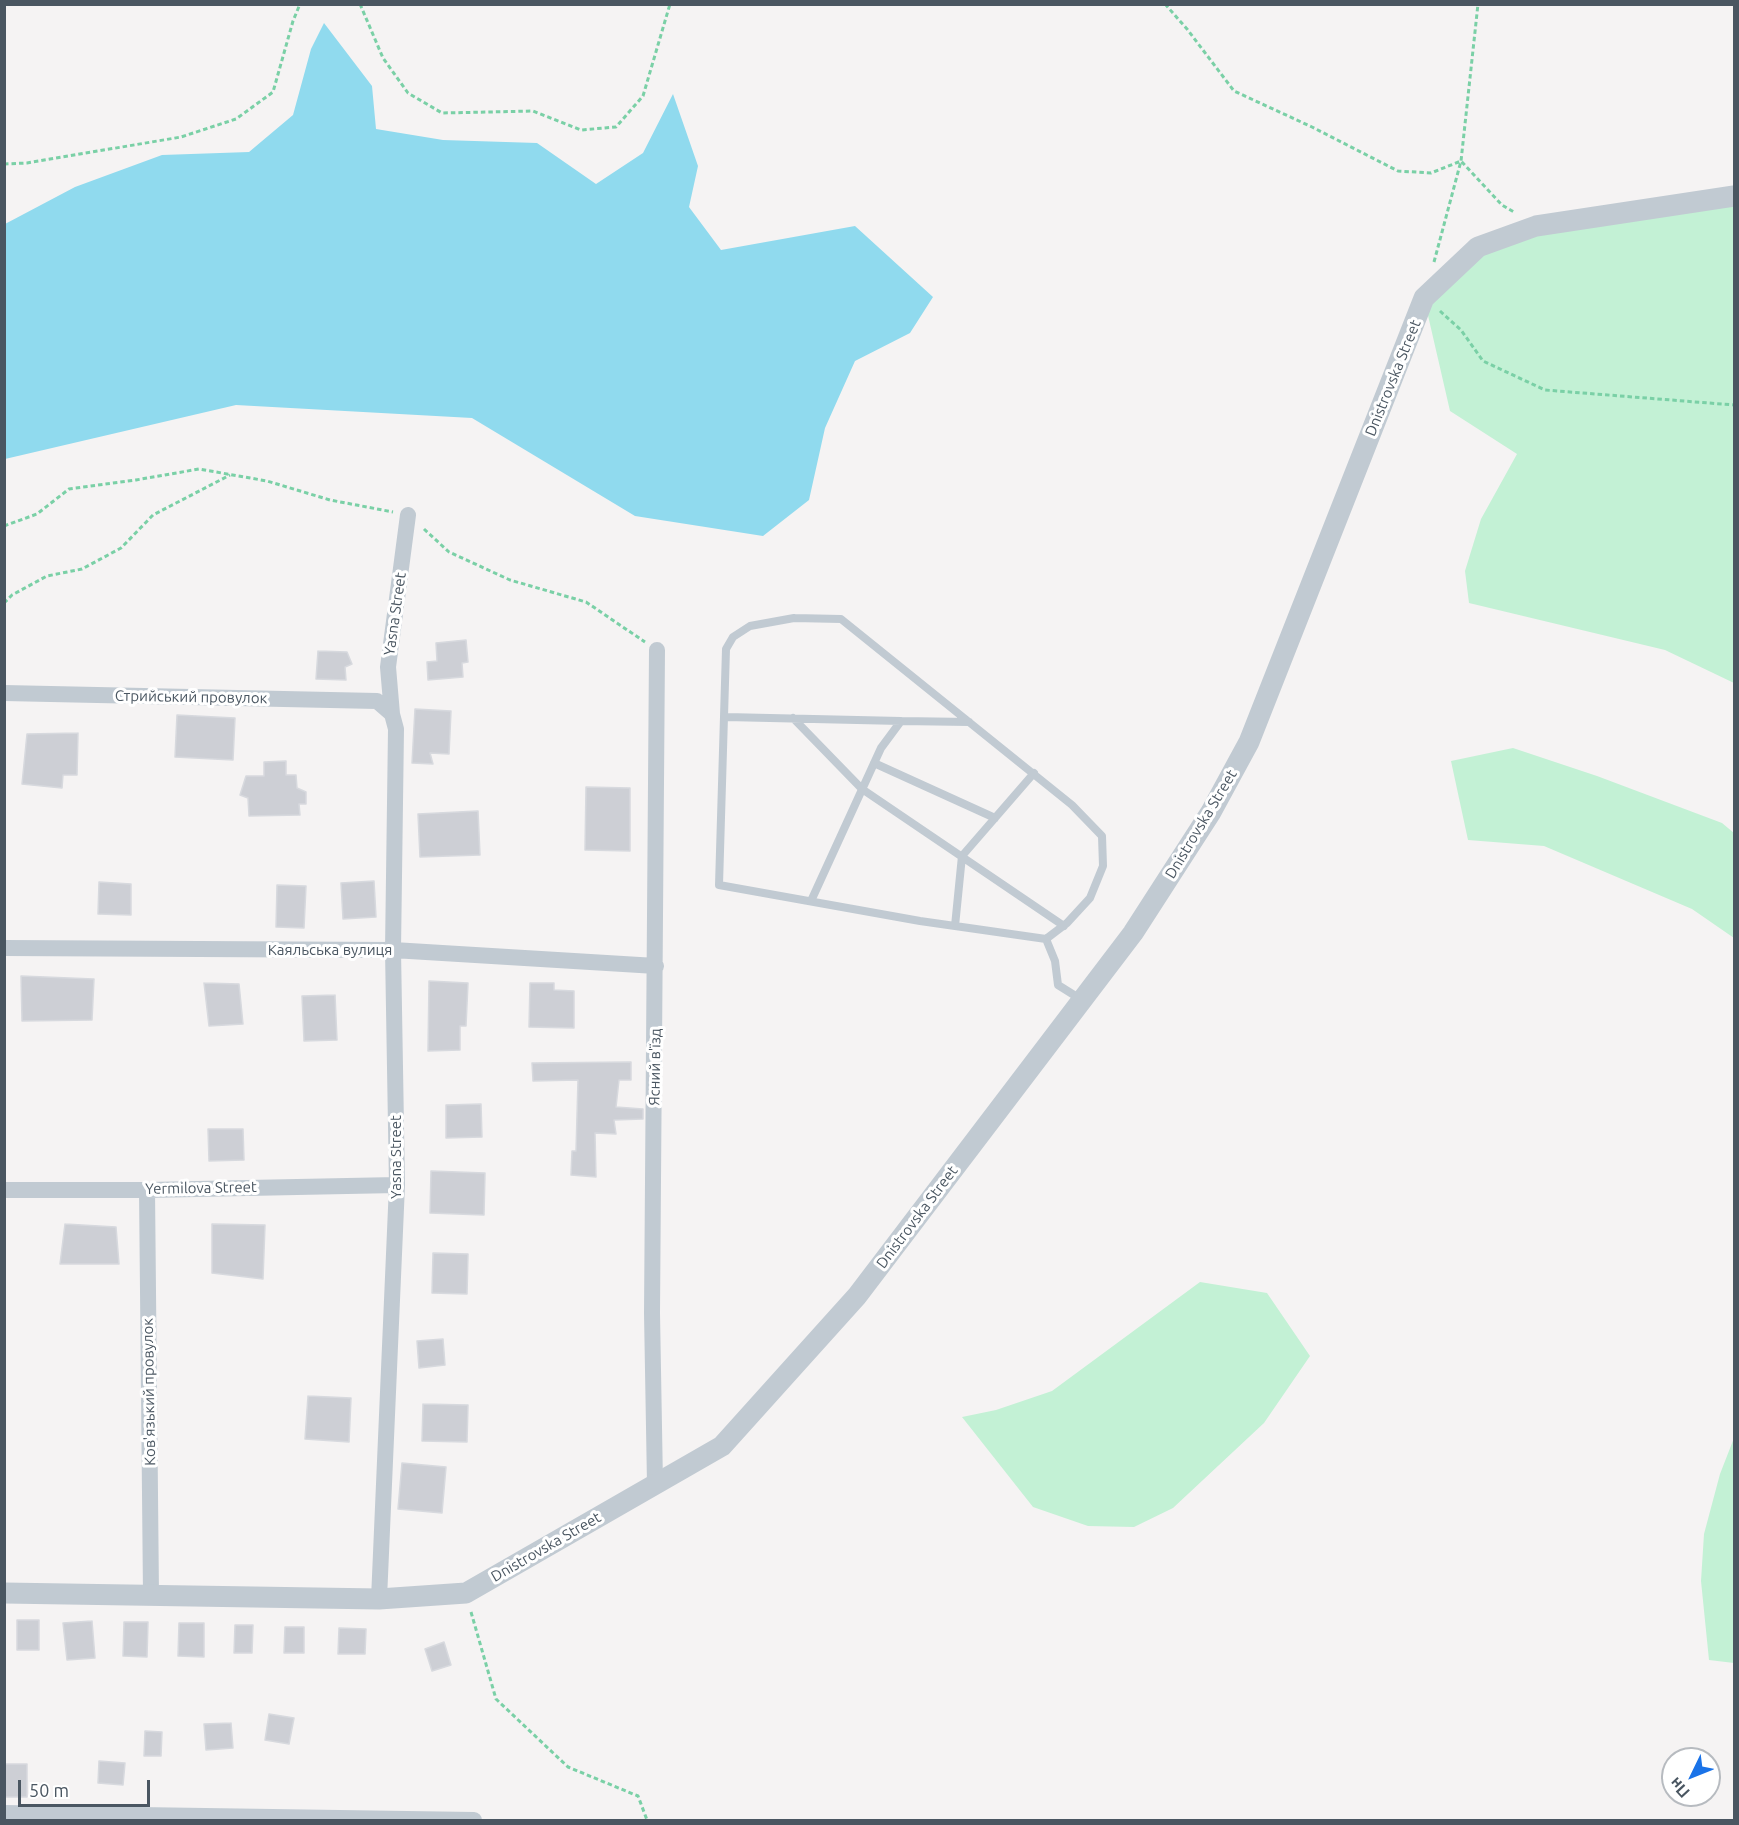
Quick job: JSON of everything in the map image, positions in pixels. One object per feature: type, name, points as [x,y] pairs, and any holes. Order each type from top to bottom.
[{"type":"street","points":[[1424,298],[1478,247],[1536,226],[1734,196]]},
{"type":"street","name":"Dnistrovska Street","points":[[4,1593],[379,1599],[466,1593],[722,1446],[857,1296],[1133,933],[1211,812],[1249,742],[1424,298]]},
{"type":"street","name":"Yasna Street","points":[[379,1599],[397,1185],[393,950],[396,729],[392,714],[388,667],[408,514]]},
{"type":"street","name":"Ясний в'їзд","points":[[655,1484],[652,1313],[657,650]]},
{"type":"street","name":"Стрийський провулок","points":[[4,693],[377,701],[392,714]]},
{"type":"street","name":"Каяльська вулиця","points":[[4,948],[393,950],[656,966]]},
{"type":"street","name":"Yermilova Street","points":[[4,1190],[147,1190],[397,1185]]},
{"type":"street","name":"Ков'язький провулок","points":[[147,1190],[151,1595]]},
{"type":"street","points":[[4,1813],[474,1821]]},
{"type":"lane","points":[[794,618],[841,619],[970,722],[1072,805],[1101,836],[1103,866],[1090,898],[1064,926],[1046,939],[955,926],[719,885],[726,717],[726,649],[733,637],[750,626],[794,618]]},
{"type":"lane","points":[[726,717],[970,722]]},
{"type":"lane","points":[[793,718],[862,789],[1064,926]]},
{"type":"lane","points":[[811,901],[881,748],[902,721]]},
{"type":"lane","points":[[874,763],[995,818]]},
{"type":"lane","points":[[955,926],[962,856],[1034,773]]},
{"type":"lane","points":[[1046,939],[1055,961],[1058,985],[1082,1000]]},
{"type":"path","points":[[4,164],[27,163],[181,137],[236,119],[273,92],[300,4]]},
{"type":"path","points":[[360,4],[383,58],[408,93],[442,113],[533,111],[581,130],[616,128],[643,96],[670,4]]},
{"type":"path","points":[[1165,4],[1234,91],[1312,127],[1398,171],[1431,173],[1461,160]]},
{"type":"path","points":[[1433,264],[1461,160],[1478,4]]},
{"type":"path","points":[[1461,160],[1502,205],[1536,226]]},
{"type":"path","points":[[1424,298],[1461,330],[1483,361],[1545,390],[1734,405]]},
{"type":"path","points":[[4,526],[38,514],[69,489],[199,469],[232,474],[267,481],[330,500],[408,514],[449,552],[510,580],[586,602],[657,650]]},
{"type":"path","points":[[4,603],[48,576],[82,569],[121,548],[153,515],[232,474]]},
{"type":"path","points":[[466,1593],[496,1699],[568,1767],[638,1796],[647,1821]]},
{"type":"green space","points":[[1734,196],[1734,683],[1665,650],[1469,603],[1465,571],[1481,519],[1517,454],[1450,411],[1424,298],[1478,247]]},
{"type":"green space","points":[[1513,748],[1597,776],[1722,823],[1734,833],[1734,938],[1692,909],[1544,846],[1468,840],[1451,761]]},
{"type":"green space","points":[[1200,1282],[1267,1293],[1310,1356],[1264,1423],[1173,1508],[1134,1527],[1088,1526],[1033,1507],[962,1417],[996,1410],[1052,1391]]},
{"type":"green space","points":[[1734,1438],[1734,1663],[1709,1660],[1701,1581],[1704,1534],[1720,1474]]},
{"type":"water","points":[[324,23],[372,86],[376,129],[443,140],[537,143],[596,184],[643,153],[673,94],[698,166],[689,207],[721,250],[855,226],[933,297],[910,333],[855,361],[825,428],[809,500],[763,536],[635,516],[472,418],[236,405],[5,459],[5,224],[75,187],[162,155],[249,152],[293,115],[311,49]]},
{"type":"building","points":[[466,640],[468,662],[462,663],[463,677],[428,680],[427,662],[437,661],[436,643]]},
{"type":"building","points":[[318,651],[347,652],[352,664],[345,667],[346,680],[316,679]]},
{"type":"building","points":[[415,709],[451,711],[449,754],[430,753],[433,764],[412,763]]},
{"type":"building","points":[[177,715],[235,718],[233,760],[175,757]]},
{"type":"building","points":[[78,733],[77,775],[63,775],[62,788],[22,784],[27,734]]},
{"type":"building","points":[[286,761],[286,775],[296,775],[297,788],[306,792],[306,804],[299,804],[300,815],[249,816],[248,798],[240,795],[246,776],[264,776],[264,762]]},
{"type":"building","points":[[586,787],[630,788],[630,851],[585,850]]},
{"type":"building","points":[[478,811],[480,855],[420,857],[418,814]]},
{"type":"building","points":[[374,881],[376,917],[343,919],[341,883]]},
{"type":"building","points":[[99,882],[131,884],[131,915],[98,914]]},
{"type":"building","points":[[277,885],[306,886],[304,928],[276,927]]},
{"type":"building","points":[[21,976],[94,979],[92,1020],[22,1021]]},
{"type":"building","points":[[429,981],[468,983],[466,1026],[460,1026],[460,1050],[428,1051]]},
{"type":"building","points":[[204,983],[239,984],[243,1024],[209,1026]]},
{"type":"building","points":[[530,983],[554,983],[554,990],[574,991],[574,1028],[529,1027]]},
{"type":"building","points":[[335,995],[337,1040],[304,1041],[302,996]]},
{"type":"building","points":[[631,1062],[631,1080],[619,1080],[616,1107],[643,1109],[643,1119],[614,1120],[616,1134],[595,1133],[596,1177],[571,1175],[572,1151],[576,1151],[578,1080],[533,1081],[532,1063]]},
{"type":"building","points":[[481,1104],[482,1137],[446,1138],[446,1105]]},
{"type":"building","points":[[208,1129],[243,1129],[244,1160],[209,1161]]},
{"type":"building","points":[[431,1171],[485,1173],[484,1215],[430,1213]]},
{"type":"building","points":[[65,1224],[116,1227],[119,1264],[60,1264]]},
{"type":"building","points":[[212,1224],[265,1225],[263,1279],[212,1273]]},
{"type":"building","points":[[433,1253],[468,1254],[467,1294],[432,1293]]},
{"type":"building","points":[[443,1339],[445,1365],[419,1368],[417,1341]]},
{"type":"building","points":[[308,1396],[351,1398],[349,1442],[305,1439]]},
{"type":"building","points":[[423,1404],[468,1405],[467,1442],[422,1441]]},
{"type":"building","points":[[402,1463],[446,1467],[442,1513],[398,1509]]},
{"type":"building","points":[[17,1620],[39,1620],[39,1650],[17,1650]]},
{"type":"building","points":[[92,1621],[95,1658],[67,1660],[63,1623]]},
{"type":"building","points":[[124,1622],[148,1622],[147,1657],[123,1656]]},
{"type":"building","points":[[179,1623],[204,1623],[204,1657],[178,1656]]},
{"type":"building","points":[[235,1625],[253,1625],[252,1653],[234,1653]]},
{"type":"building","points":[[285,1627],[304,1627],[304,1653],[284,1653]]},
{"type":"building","points":[[339,1628],[366,1629],[365,1654],[338,1654]]},
{"type":"building","points":[[444,1642],[451,1665],[432,1671],[425,1649]]},
{"type":"building","points":[[269,1714],[294,1718],[289,1744],[265,1740]]},
{"type":"building","points":[[231,1723],[233,1748],[206,1750],[204,1724]]},
{"type":"building","points":[[145,1731],[162,1732],[161,1756],[144,1756]]},
{"type":"building","points":[[99,1761],[125,1763],[123,1785],[98,1783]]},
{"type":"building","points":[[4,1764],[27,1764],[27,1797],[4,1797]]}]
